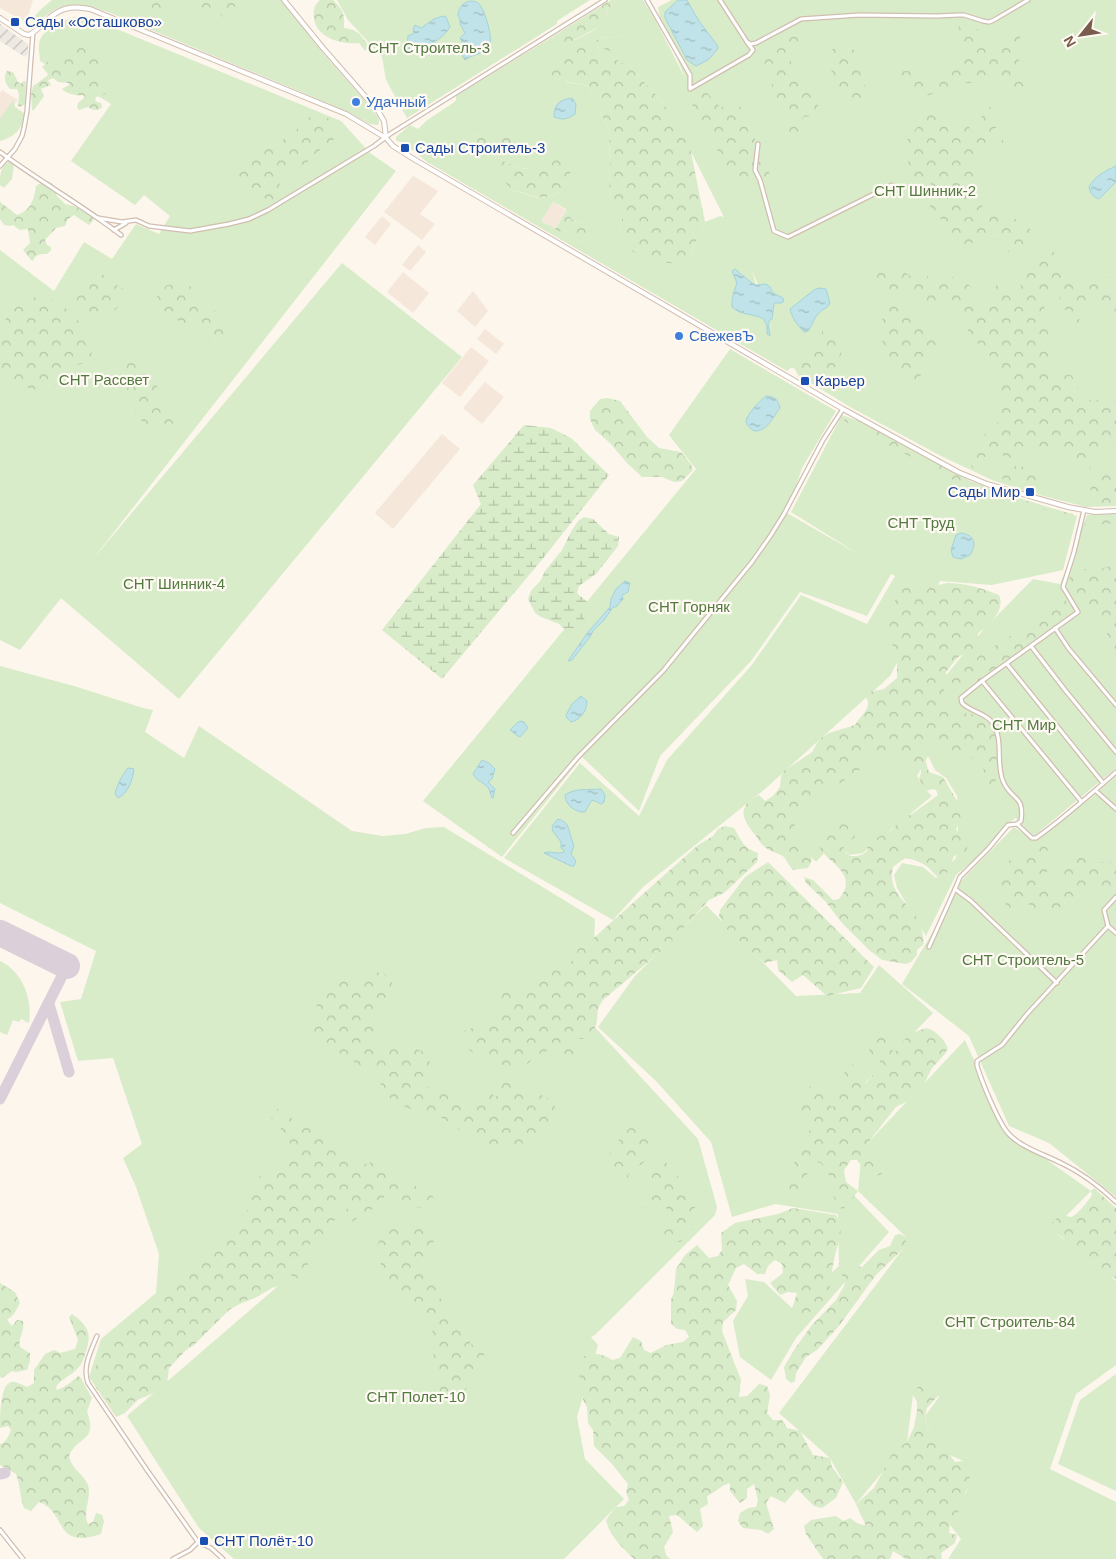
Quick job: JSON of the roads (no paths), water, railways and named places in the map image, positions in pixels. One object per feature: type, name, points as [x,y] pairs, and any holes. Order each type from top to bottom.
[{"type":"street","points":[[284,0],[378,111],[384,122],[386,138]]},
{"type":"street","points":[[98,218],[113,222],[136,220],[149,226],[190,231],[249,219],[285,200],[386,138],[605,0]]},
{"type":"street","points":[[646,0],[690,75],[690,89],[749,55],[753,50],[720,0]]},
{"type":"street","points":[[747,42],[751,44],[756,43],[801,18],[959,15],[989,22],[1028,0]]},
{"type":"street","points":[[0,18],[24,34],[29,35],[50,17],[63,9],[76,6],[90,9],[346,114],[386,138],[393,146],[416,160],[843,409],[973,479],[1023,496],[1084,510],[1096,512],[1116,511]]},
{"type":"street","points":[[0,166],[18,144],[24,128],[33,33]]},
{"type":"street","points":[[758,144],[755,170],[760,180],[774,231],[788,237],[892,185]]},
{"type":"street","points":[[0,152],[121,235]]},
{"type":"street","points":[[114,230],[129,221]]},
{"type":"street","points":[[513,833],[578,757],[663,672],[752,562],[771,535],[793,498],[823,440],[843,409]]},
{"type":"street","points":[[929,947],[960,877],[988,849],[1008,825],[1021,821],[1020,802],[1003,781],[998,751],[1000,744],[996,728],[990,720],[967,708],[962,703],[962,698],[982,680],[1078,612],[1063,587],[1084,510]]},
{"type":"street","points":[[1055,628],[1069,649],[1116,705]]},
{"type":"street","points":[[1031,646],[1116,752]]},
{"type":"street","points":[[1007,664],[1103,783]]},
{"type":"street","points":[[982,680],[1081,801]]},
{"type":"street","points":[[1016,824],[1032,838],[1036,838],[1096,791],[1116,772]]},
{"type":"street","points":[[1096,791],[1116,809]]},
{"type":"street","points":[[955,889],[971,901],[1057,983]]},
{"type":"street","points":[[1116,897],[1104,910],[1108,926],[1116,934]]},
{"type":"street","points":[[1108,926],[1027,1014],[1002,1045],[977,1061],[977,1066],[996,1111],[1006,1131],[1012,1137],[1048,1158],[1064,1164],[1095,1184],[1116,1202]]},
{"type":"street","points":[[97,1336],[86,1368],[88,1383],[198,1542],[211,1548],[223,1559]]},
{"type":"street","points":[[0,1530],[23,1559]]},
{"type":"street","points":[[173,1559],[190,1550],[198,1542]]},
{"type":"water","points":[[678,0],[687,0],[699,21],[717,45],[718,49],[708,60],[696,66],[687,60],[665,18],[665,12]]},
{"type":"water","points":[[471,1],[481,6],[490,32],[490,44],[484,52],[465,60],[459,50],[463,47],[460,38],[465,33],[458,15],[462,5]]},
{"type":"water","points":[[446,17],[450,27],[443,36],[422,48],[411,51],[407,48],[408,36],[414,33],[415,25],[421,28],[434,19]]},
{"type":"water","points":[[572,98],[576,104],[575,114],[564,119],[554,117],[555,108],[558,103]]},
{"type":"water","points":[[1116,166],[1116,182],[1099,199],[1095,197],[1089,189],[1091,183],[1101,174]]},
{"type":"water","points":[[735,269],[756,285],[766,284],[773,293],[783,298],[784,301],[782,303],[774,303],[772,319],[768,324],[770,336],[767,334],[767,326],[764,319],[739,312],[732,307],[732,298],[737,283],[732,271]]},
{"type":"water","points":[[819,288],[826,289],[830,303],[818,314],[808,331],[804,332],[797,324],[790,309]]},
{"type":"water","points":[[766,396],[776,399],[780,408],[766,427],[759,431],[754,431],[747,425],[748,415]]},
{"type":"water","points":[[961,533],[972,538],[974,547],[970,555],[961,559],[953,557],[951,550],[956,535]]},
{"type":"water","points":[[625,581],[630,583],[628,592],[622,595],[623,599],[616,607],[613,607],[572,660],[568,661],[588,632],[610,607],[611,599],[616,589]]},
{"type":"water","points":[[581,696],[587,701],[586,708],[580,717],[571,722],[566,715],[572,704]]},
{"type":"water","points":[[521,721],[528,728],[520,737],[510,730]]},
{"type":"water","points":[[482,760],[489,763],[495,769],[492,779],[488,782],[495,789],[493,798],[488,787],[473,774]]},
{"type":"water","points":[[128,768],[134,769],[131,782],[125,793],[118,798],[115,794],[117,787]]},
{"type":"water","points":[[601,789],[605,795],[604,802],[601,804],[593,800],[585,812],[572,808],[565,799],[565,795],[573,791]]},
{"type":"water","points":[[558,819],[567,824],[569,828],[574,846],[571,854],[576,861],[574,866],[544,853],[564,852],[561,848],[561,842],[552,830],[553,825]]},
{"type":"place","name":"Сады «Осташково»","points":[[15,22]]},
{"type":"place","name":"Удачный","points":[[356,102]]},
{"type":"place","name":"Сады Строитель-3","points":[[405,148]]},
{"type":"place","name":"СвежевЪ","points":[[679,336]]},
{"type":"place","name":"Карьер","points":[[805,381]]},
{"type":"place","name":"Сады Мир","points":[[1030,492]]},
{"type":"place","name":"СНТ Полёт-10","points":[[204,1541]]},
{"type":"park label","name":"СНТ Строитель-3","points":[[429,48]]},
{"type":"park label","name":"СНТ Шинник-2","points":[[925,191]]},
{"type":"park label","name":"СНТ Рассвет","points":[[104,380]]},
{"type":"park label","name":"СНТ Труд","points":[[921,523]]},
{"type":"park label","name":"СНТ Шинник-4","points":[[174,584]]},
{"type":"park label","name":"СНТ Горняк","points":[[689,607]]},
{"type":"park label","name":"СНТ Мир","points":[[1024,725]]},
{"type":"park label","name":"СНТ Строитель-5","points":[[1023,960]]},
{"type":"park label","name":"СНТ Строитель-84","points":[[1010,1322]]},
{"type":"park label","name":"СНТ Полет-10","points":[[416,1397]]}]
